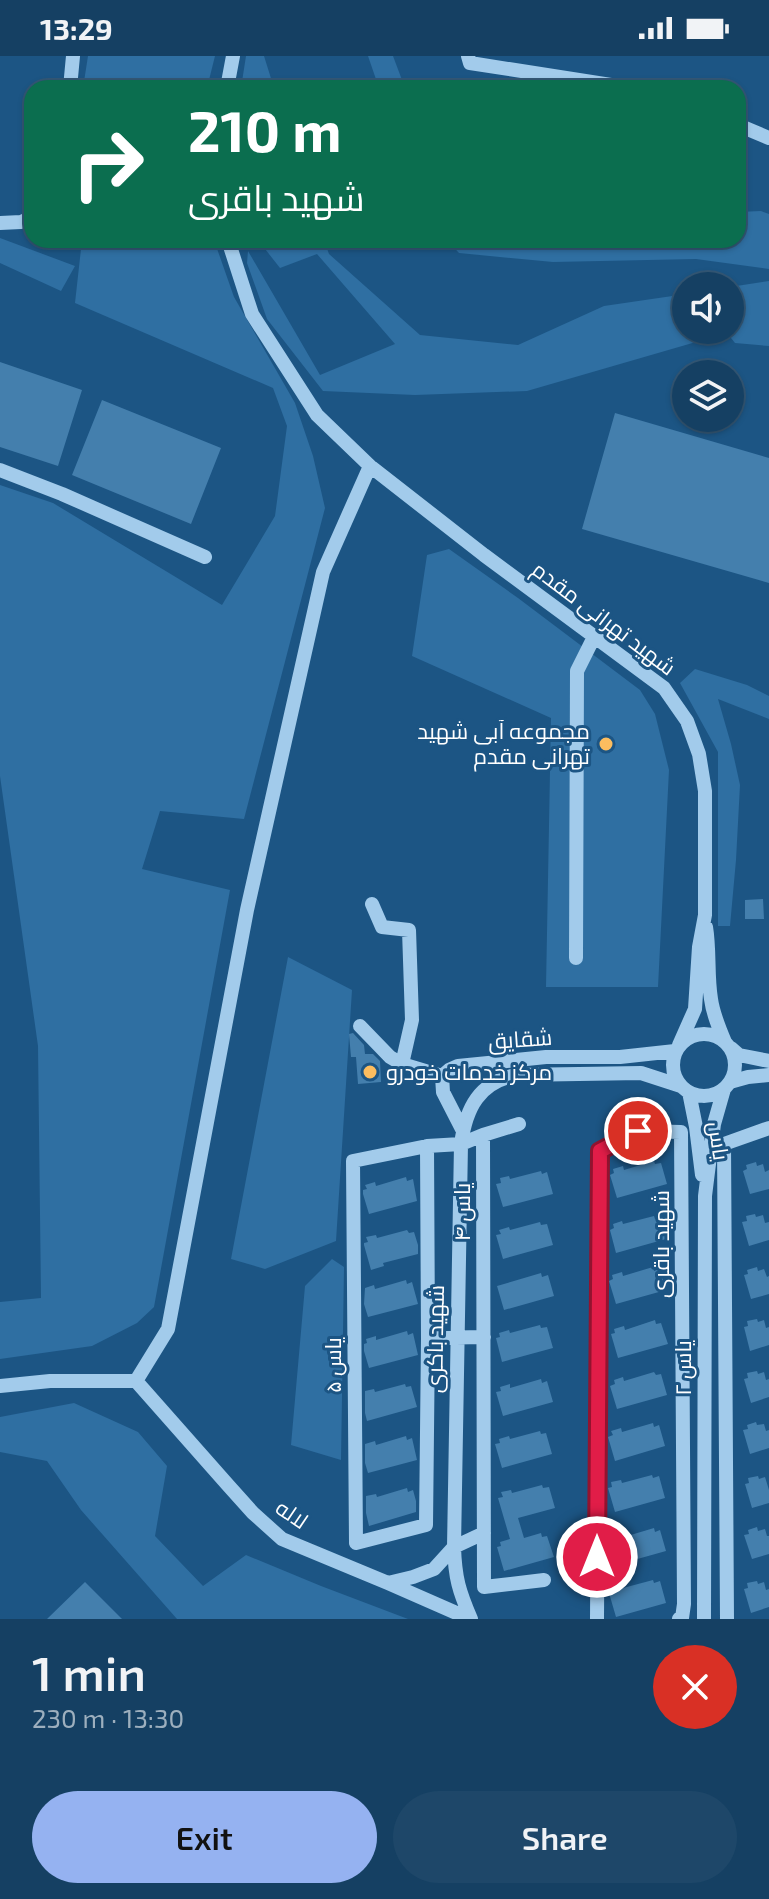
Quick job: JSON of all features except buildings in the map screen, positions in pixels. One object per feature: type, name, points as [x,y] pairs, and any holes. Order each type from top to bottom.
[{"type":"street","points":[[71,80],[73,56]]},
{"type":"street","points":[[228,80],[233,56]]},
{"type":"street","points":[[468,56],[470,63],[579,80]]},
{"type":"street","points":[[746,128],[769,138]]},
{"type":"street","points":[[0,223],[24,221]]},
{"type":"street","name":"شهید تهرانی مقدم","points":[[231,248],[252,314],[317,415],[370,466],[664,688],[687,721],[699,754],[705,791],[705,915],[711,1002],[728,1045]]},
{"type":"street","points":[[0,1386],[50,1381],[136,1381],[168,1329],[247,910],[323,572],[370,466]]},
{"type":"street","points":[[0,470],[205,557]]},
{"type":"street","points":[[576,958],[577,671],[594,637]]},
{"type":"street","points":[[372,904],[382,927],[409,930],[412,1020],[402,1064]]},
{"type":"street","name":"شهید تهرانی مقدم","points":[[677,1048],[695,1009],[699,947],[705,915]]},
{"type":"street","points":[[360,1026],[390,1057],[402,1064],[442,1076],[443,1092],[462,1138],[519,1124]]},
{"type":"street","points":[[769,1061],[739,1055],[710,1034],[702,1033],[685,1039],[677,1048],[673,1069],[685,1089],[707,1096],[748,1077],[769,1075]]},
{"type":"street","points":[[727,1619],[726,1384],[704,1142],[735,1071],[735,1059],[728,1045]]},
{"type":"street","name":"شقایق","points":[[442,1076],[458,1066],[546,1057],[620,1057],[677,1048]]},
{"type":"street","name":"شقایق","points":[[462,1138],[470,1108],[490,1084],[502,1078],[517,1075],[641,1073],[685,1089]]},
{"type":"street","name":"یاس","points":[[685,1089],[704,1142],[705,1196]]},
{"type":"street","points":[[597,1619],[600,1151],[638,1131],[681,1132],[704,1142],[769,1128]]},
{"type":"street","name":"یاس ۴","points":[[483,1135],[484,1587],[544,1580]]},
{"type":"street","name":"یاس ۵","points":[[427,1146],[426,1525],[356,1543],[353,1161],[462,1138]]},
{"type":"street","name":"شهید باکری","points":[[462,1138],[454,1547],[455,1575],[470,1619]]},
{"type":"street","name":"شهید باقری","points":[[679,1619],[682,1618],[684,1604],[683,1390],[704,1142]]},
{"type":"street","name":"یاس ۲","points":[[704,1619],[705,1196]]},
{"type":"street","points":[[428,1338],[484,1337]]},
{"type":"street","name":"لاله","points":[[136,1381],[253,1513],[282,1539],[470,1619]]},
{"type":"street","points":[[683,1390],[726,1384]]},
{"type":"street","points":[[426,1496],[455,1497]]},
{"type":"street","points":[[388,1583],[434,1569],[454,1547],[484,1533]]},
{"type":"street","points":[[684,1604],[727,1600]]},
{"type":"street","name":"یاس ۲","points":[[695,1619],[705,1601]]},
{"type":"shaded area","points":[[88,56],[215,56],[209,80],[84,80]]},
{"type":"shaded area","points":[[246,56],[264,56],[272,80],[242,80]]},
{"type":"shaded area","points":[[368,56],[393,56],[402,80],[376,80]]},
{"type":"shaded area","points":[[746,212],[769,214],[769,269],[696,259],[553,262],[459,253],[454,248],[746,248]]},
{"type":"shaded area","points":[[0,238],[75,266],[61,291],[0,263]]},
{"type":"shaded area","points":[[81,248],[217,248],[234,297],[295,403],[313,456],[325,508],[244,819],[160,811],[142,869],[230,890],[154,1307],[137,1323],[92,1346],[0,1359],[0,1302],[41,1298],[38,1046],[0,776],[0,485],[53,503],[222,605],[275,516],[287,426],[273,388],[75,303]]},
{"type":"shaded area","points":[[264,248],[327,248],[329,254],[420,335],[518,345],[604,306],[672,296],[672,344],[689,344],[527,391],[415,395],[323,391],[267,319],[247,263],[248,251],[320,375],[395,344],[317,254],[280,268]]},
{"type":"shaded area","points":[[769,281],[769,346],[744,344],[744,285]]},
{"type":"shaded area","name":"مجموعه آبی شهید تهرانی مقدم","points":[[449,549],[640,690],[655,714],[669,770],[658,987],[546,987],[551,718],[412,656],[427,555]]},
{"type":"shaded area","points":[[695,669],[747,685],[769,696],[769,719],[718,699],[740,785],[730,926],[718,926],[718,752],[680,683]]},
{"type":"shaded area","points":[[288,957],[352,990],[336,1241],[265,1269],[231,1259]]},
{"type":"shaded area","points":[[332,1259],[344,1267],[341,1460],[291,1445],[305,1286]]},
{"type":"shaded area","points":[[74,1403],[138,1432],[167,1466],[155,1536],[203,1586],[246,1555],[408,1619],[177,1619],[81,1510],[47,1461],[0,1452],[0,1417]]},
{"type":"place","name":"مجموعه آبی شهید تهرانی مقدم","points":[[606,744]]},
{"type":"place","name":"مرکز خدمات خودرو","points":[[370,1072]]},
{"type":"route","points":[[597,1557],[600,1151],[638,1131]]}]
